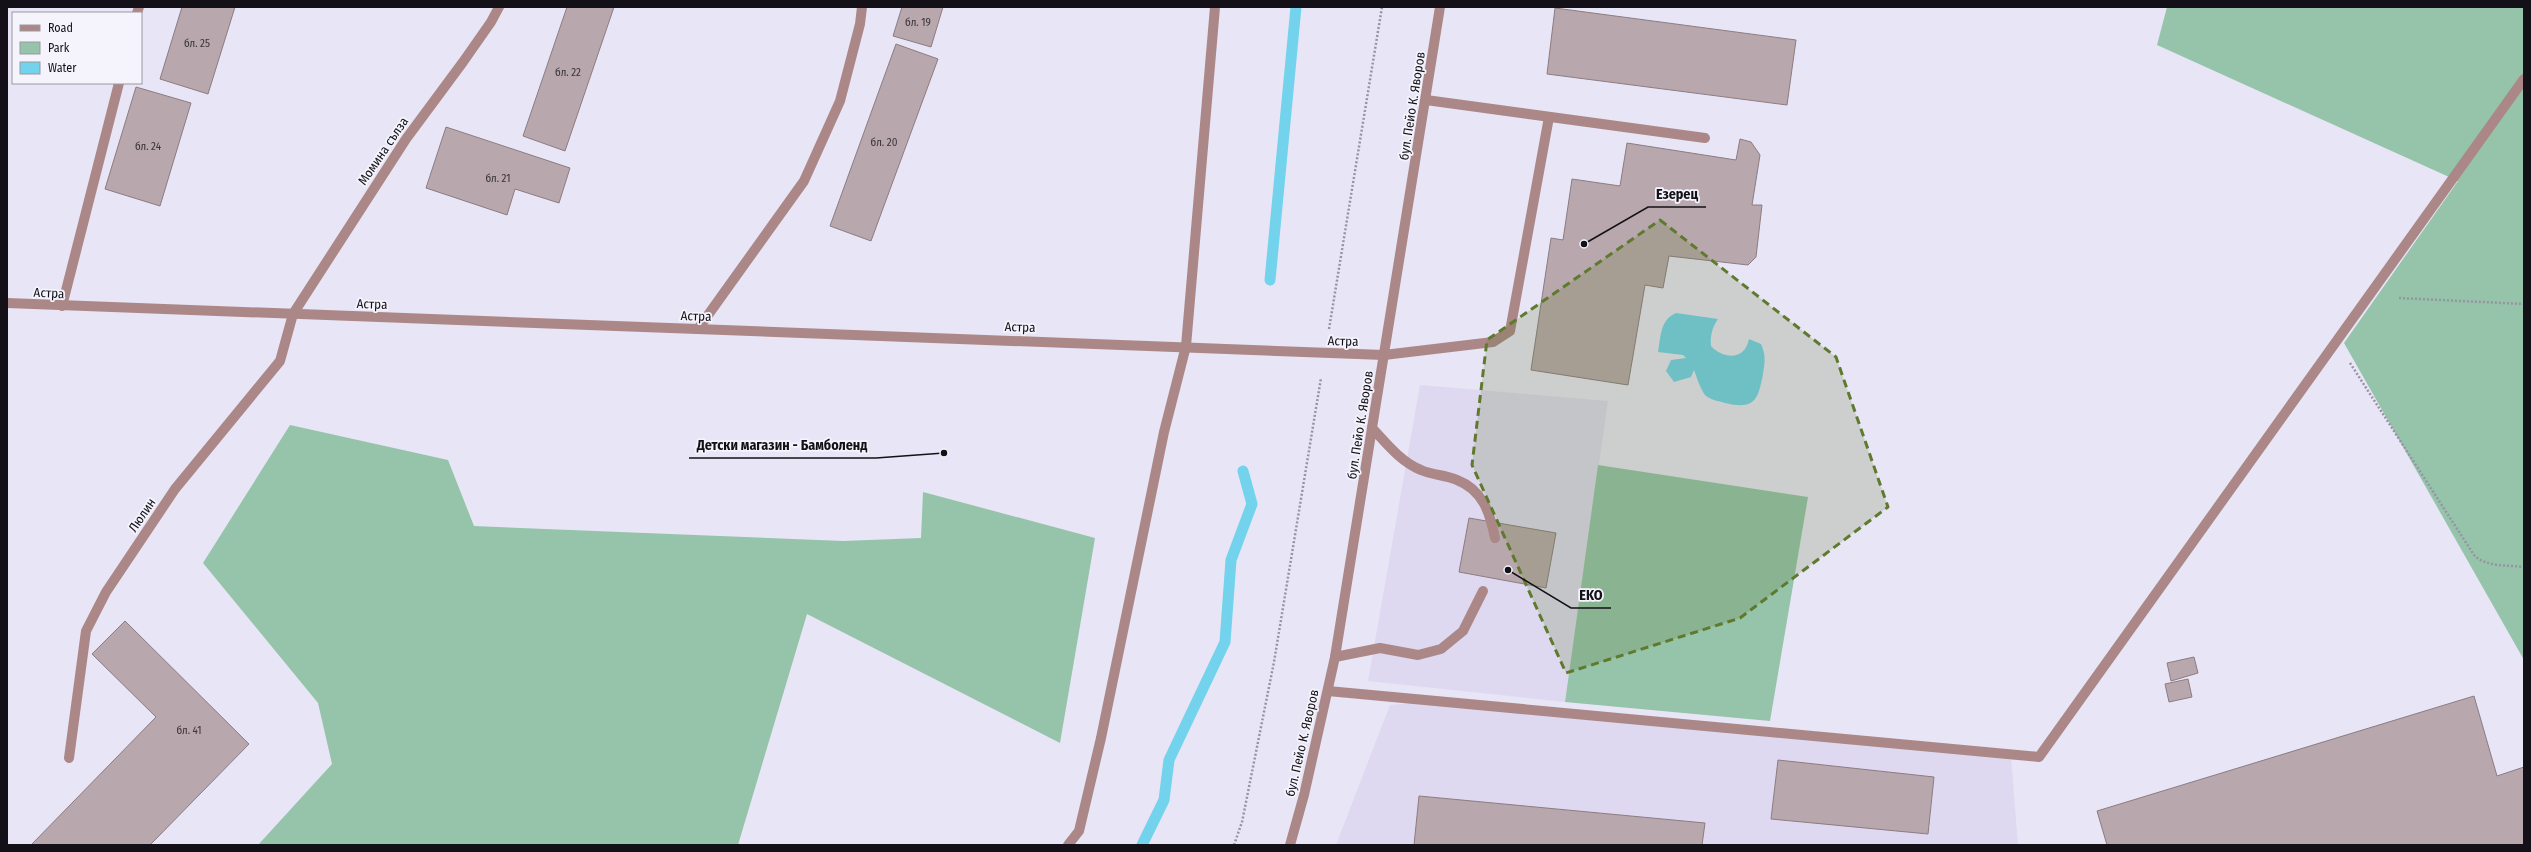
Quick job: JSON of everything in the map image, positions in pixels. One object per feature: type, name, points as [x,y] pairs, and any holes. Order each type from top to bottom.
[{"type":"street","name":"Момина сълза","points":[[293,314],[406,139],[463,62],[491,22],[499,7]]},
{"type":"street","points":[[698,329],[804,181],[840,101],[860,24],[862,7]]},
{"type":"street","points":[[1068,845],[1079,831],[1101,738],[1164,432],[1186,346],[1216,7]]},
{"type":"street","name":"бул. Пейо К. Яворов","points":[[1290,845],[1304,795],[1335,657],[1440,7]]},
{"type":"street","points":[[1328,691],[2039,757],[2524,78]]},
{"type":"street","points":[[62,306],[119,84]]},
{"type":"street","points":[[1426,100],[1705,138]]},
{"type":"street","name":"Астра","points":[[7,303],[1186,346],[1384,355],[1493,342],[1510,331],[1549,117]]},
{"type":"street","name":"Люлин","points":[[69,758],[86,631],[106,592],[175,489],[280,360],[293,314]]},
{"type":"street","points":[[1372,428],[1400,458],[1421,470],[1458,480],[1480,495],[1491,516],[1495,538]]},
{"type":"street","points":[[1335,657],[1380,648],[1418,655],[1441,649],[1463,631],[1483,591]]},
{"type":"path","points":[[1234,845],[1242,822],[1274,662],[1382,7]]},
{"type":"path","points":[[2368,296],[2524,304]]},
{"type":"path","points":[[2336,341],[2478,560],[2493,564],[2524,567]]},
{"type":"highlighted area","points":[[1660,220],[1836,357],[1888,507],[1740,618],[1566,673],[1472,465],[1487,340]]},
{"type":"shaded area","points":[[1420,385],[1608,401],[1565,702],[1368,681]]},
{"type":"shaded area","points":[[1432,701],[2011,758],[2018,845],[1336,845],[1390,705]]},
{"type":"green space","points":[[2167,7],[2524,7],[2524,660],[2344,343],[2458,181],[2157,45]]},
{"type":"green space","points":[[290,425],[448,460],[474,526],[843,541],[921,538],[923,492],[1095,538],[1060,743],[807,614],[738,845],[258,845],[332,764],[318,703],[203,563]]},
{"type":"green space","points":[[1598,465],[1808,497],[1770,721],[1565,702]]},
{"type":"water","points":[[1676,313],[1718,319],[1712,332],[1711,346],[1721,353],[1733,356],[1738,354],[1747,346],[1749,339],[1761,344],[1765,359],[1759,390],[1753,401],[1749,404],[1735,405],[1709,398],[1703,392],[1694,370],[1691,377],[1674,382],[1666,371],[1671,360],[1686,358],[1683,355],[1658,352],[1664,324]]},
{"type":"building","points":[[182,7],[235,7],[208,94],[160,79]]},
{"type":"building","points":[[567,7],[614,7],[565,151],[523,136]]},
{"type":"building","points":[[902,7],[943,7],[931,47],[893,36]]},
{"type":"building","points":[[1555,8],[1796,40],[1787,105],[1547,74]]},
{"type":"building","points":[[896,44],[938,59],[871,241],[830,226]]},
{"type":"building","points":[[136,87],[191,103],[160,206],[105,189]]},
{"type":"building","points":[[446,127],[570,168],[559,203],[515,189],[507,215],[426,188]]},
{"type":"building","points":[[1740,139],[1751,142],[1760,155],[1752,205],[1762,205],[1756,257],[1748,265],[1669,256],[1663,288],[1645,285],[1628,385],[1531,370],[1551,238],[1563,240],[1572,179],[1620,186],[1627,143],[1736,160]]},
{"type":"building","points":[[1469,518],[1556,533],[1546,588],[1459,572]]},
{"type":"building","points":[[125,621],[249,744],[150,845],[31,845],[156,717],[92,654]]},
{"type":"building","points":[[2194,657],[2198,673],[2171,681],[2167,663]]},
{"type":"building","points":[[2188,679],[2192,697],[2169,702],[2165,684]]},
{"type":"building","points":[[2474,696],[2497,776],[2524,767],[2524,845],[2107,845],[2097,811]]},
{"type":"building","points":[[1778,760],[1934,777],[1928,834],[1771,819]]},
{"type":"building","points":[[1419,796],[1705,823],[1702,845],[1414,845]]},
{"type":"waterway","points":[[1270,280],[1296,7]]},
{"type":"waterway","points":[[1142,845],[1164,800],[1169,760],[1225,642],[1231,560],[1252,504],[1243,471]]},
{"type":"place","name":"Езерец","points":[[1584,244]]},
{"type":"place","name":"Детски магазин - Бамболенд","points":[[944,453]]},
{"type":"place","name":"EKO","points":[[1508,570]]}]
